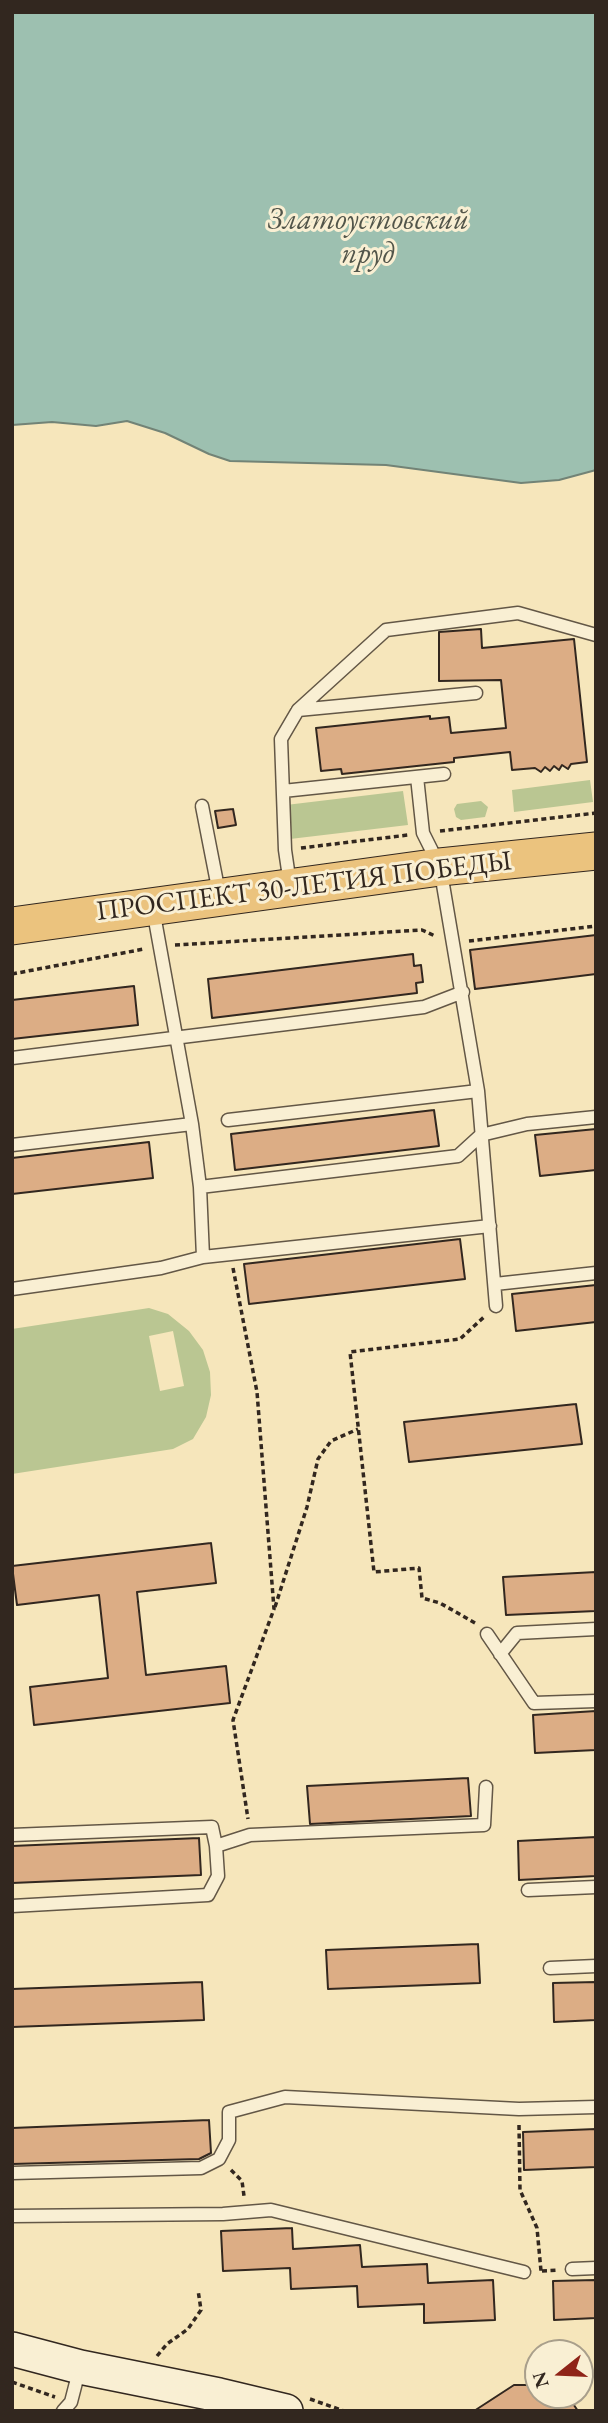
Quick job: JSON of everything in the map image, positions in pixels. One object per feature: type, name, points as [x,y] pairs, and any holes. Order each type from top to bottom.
[{"type":"main road","name":"ПРОСПЕКТ 30-ЛЕТИЯ ПОБЕДЫ","points":[[12,926],[440,867],[596,851]]},
{"type":"main road","points":[[12,2349],[80,2367],[286,2411]]},
{"type":"lane","points":[[290,888],[285,850],[281,739],[298,710],[386,630],[518,612],[596,635]]},
{"type":"lane","points":[[298,710],[476,694]]},
{"type":"lane","points":[[283,791],[444,774]]},
{"type":"lane","points":[[417,777],[423,833],[440,867],[478,1091],[496,1307]]},
{"type":"lane","points":[[202,806],[219,897]]},
{"type":"lane","points":[[152,906],[192,1124],[200,1187],[203,1257]]},
{"type":"lane","points":[[12,1058],[424,1007],[463,992]]},
{"type":"lane","points":[[228,1121],[478,1091]]},
{"type":"lane","points":[[200,1187],[458,1156],[481,1135],[527,1125],[596,1117]]},
{"type":"lane","points":[[12,1145],[192,1124]]},
{"type":"lane","points":[[12,1289],[161,1268],[203,1257],[490,1226]]},
{"type":"lane","points":[[495,1284],[596,1273]]},
{"type":"lane","points":[[500,1654],[517,1633],[596,1629]]},
{"type":"lane","points":[[487,1634],[534,1703],[596,1701]]},
{"type":"lane","points":[[216,1846],[250,1835],[484,1825],[486,1787]]},
{"type":"lane","points":[[12,1835],[212,1827],[218,1876],[208,1895],[12,1906]]},
{"type":"lane","points":[[528,1890],[596,1887]]},
{"type":"lane","points":[[550,1968],[596,1966]]},
{"type":"lane","points":[[12,2173],[201,2168],[219,2159],[229,2140],[229,2112],[285,2097],[519,2109],[596,2107]]},
{"type":"lane","points":[[12,2216],[271,2210],[524,2272]]},
{"type":"lane","points":[[572,2269],[596,2268]]},
{"type":"lane","points":[[67,2406],[80,2367]]},
{"type":"path","points":[[12,974],[160,946],[422,930],[452,944],[596,926]]},
{"type":"path","points":[[230,1255],[257,1392],[274,1609]]},
{"type":"path","points":[[487,1634],[471,1620],[450,1608],[422,1598],[419,1568],[374,1572],[350,1352],[460,1339],[496,1307]]},
{"type":"path","points":[[250,1835],[233,1720],[274,1609],[307,1507],[318,1459],[331,1441],[358,1428]]},
{"type":"path","points":[[519,2109],[520,2190],[537,2228],[541,2271]]},
{"type":"path","points":[[219,2159],[242,2181],[245,2212]]},
{"type":"path","points":[[524,2272],[572,2269]]},
{"type":"path","points":[[151,2364],[167,2344],[188,2329],[201,2310],[198,2290]]},
{"type":"path","points":[[12,2382],[67,2406]]},
{"type":"green space","points":[[590,780],[593,802],[514,812],[512,790]]},
{"type":"green space","points":[[403,791],[408,825],[290,839],[286,805]]},
{"type":"green space","points":[[481,801],[488,807],[485,817],[461,820],[456,817],[454,809],[457,804]]},
{"type":"green space","points":[[149,1308],[168,1314],[189,1331],[203,1350],[210,1372],[211,1395],[206,1417],[193,1439],[173,1449],[12,1474],[12,1329]],"holes":[[[173,1331],[184,1386],[160,1391],[149,1336]]]},
{"type":"water","name":"Златоустовский пруд","points":[[12,12],[596,12],[596,470],[559,480],[521,483],[386,465],[230,461],[165,433],[127,421],[96,426],[52,422],[12,425]]},
{"type":"building","points":[[481,629],[482,648],[574,639],[587,762],[571,764],[568,769],[562,765],[559,770],[554,766],[550,771],[545,767],[541,772],[535,768],[512,770],[510,752],[454,758],[454,762],[342,774],[341,769],[321,771],[316,728],[430,716],[430,719],[449,717],[451,733],[506,728],[501,680],[439,681],[439,632]]},
{"type":"building","points":[[233,809],[236,825],[218,828],[215,811]]},
{"type":"building","points":[[596,935],[596,974],[475,989],[470,950]]},
{"type":"building","points":[[413,954],[414,966],[421,965],[423,982],[416,983],[417,993],[212,1018],[208,979]]},
{"type":"building","points":[[134,986],[138,1025],[12,1039],[12,1000]]},
{"type":"building","points":[[434,1110],[439,1146],[235,1170],[231,1134]]},
{"type":"building","points":[[596,1129],[596,1170],[540,1176],[535,1135]]},
{"type":"building","points":[[149,1142],[153,1178],[12,1194],[12,1158]]},
{"type":"building","points":[[460,1239],[465,1279],[249,1304],[244,1264]]},
{"type":"building","points":[[596,1285],[596,1322],[516,1331],[512,1294]]},
{"type":"building","points":[[576,1404],[582,1444],[409,1462],[404,1422]]},
{"type":"building","points":[[211,1543],[216,1583],[137,1592],[146,1675],[226,1666],[230,1703],[34,1725],[30,1687],[108,1678],[99,1595],[17,1605],[12,1566]]},
{"type":"building","points":[[596,1572],[596,1611],[506,1615],[503,1577]]},
{"type":"building","points":[[596,1711],[596,1750],[535,1753],[533,1715]]},
{"type":"building","points":[[468,1778],[471,1816],[310,1824],[307,1786]]},
{"type":"building","points":[[596,1837],[596,1876],[519,1880],[518,1841]]},
{"type":"building","points":[[199,1838],[201,1875],[12,1883],[12,1846]]},
{"type":"building","points":[[478,1944],[480,1983],[328,1989],[326,1950]]},
{"type":"building","points":[[202,1982],[204,2020],[12,2027],[12,1989]]},
{"type":"building","points":[[596,1982],[596,2020],[554,2022],[553,1983]]},
{"type":"building","points":[[209,2120],[211,2153],[199,2159],[12,2164],[12,2128]]},
{"type":"building","points":[[596,2129],[596,2167],[524,2170],[523,2132]]},
{"type":"building","points":[[292,2228],[293,2249],[360,2245],[362,2267],[427,2264],[428,2283],[493,2280],[495,2320],[424,2323],[424,2304],[358,2307],[357,2286],[291,2289],[290,2268],[223,2271],[221,2231]]},
{"type":"building","points":[[596,2280],[596,2318],[554,2320],[553,2281]]},
{"type":"building","points":[[514,2385],[524,2385],[524,2409],[578,2411],[474,2411]]}]
